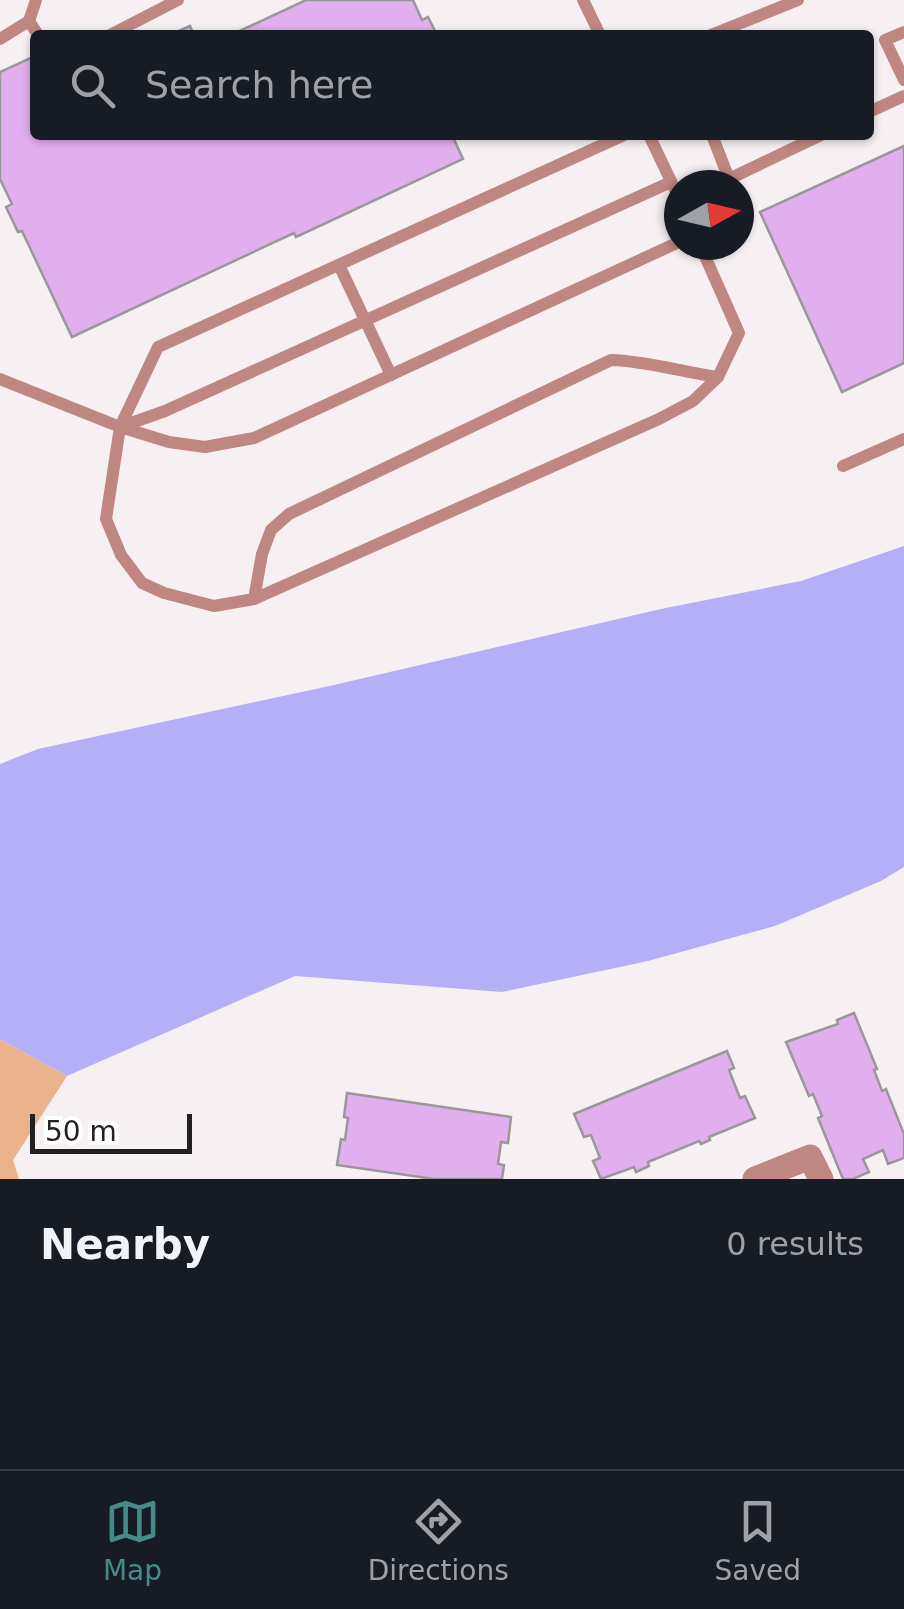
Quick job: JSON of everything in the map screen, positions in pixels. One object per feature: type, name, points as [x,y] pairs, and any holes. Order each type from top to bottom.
[{"type":"street","points":[[755,1179],[810,1156],[821,1179]]},
{"type":"lane","points":[[0,39],[29,21],[36,0]]},
{"type":"lane","points":[[120,30],[178,0]]},
{"type":"lane","points":[[584,0],[598,30]]},
{"type":"lane","points":[[721,30],[770,5],[798,0]]},
{"type":"lane","points":[[29,21],[35,30]]},
{"type":"lane","points":[[904,32],[886,40],[904,80]]},
{"type":"lane","points":[[874,110],[904,96]]},
{"type":"lane","points":[[613,140],[158,347],[120,427],[106,518],[121,556],[131,569],[142,583],[164,593],[214,606],[254,599],[694,401],[718,377],[740,333],[707,260]]},
{"type":"lane","points":[[651,140],[666,170]]},
{"type":"lane","points":[[714,140],[729,179],[811,140]]},
{"type":"lane","points":[[120,427],[165,411],[664,186]]},
{"type":"lane","points":[[0,379],[120,427],[205,448],[254,438],[664,249]]},
{"type":"lane","points":[[340,264],[390,375]]},
{"type":"lane","points":[[254,599],[270,530],[289,514],[396,462],[611,360],[639,361],[718,377]]},
{"type":"lane","points":[[843,466],[904,439]]},
{"type":"shaded area","points":[[904,546],[904,867],[881,881],[775,926],[648,961],[502,992],[295,976],[67,1076],[0,1039],[0,764],[38,749],[801,581]]},
{"type":"shaded area","points":[[0,1039],[67,1076],[13,1160],[19,1179],[0,1179]]},
{"type":"building","points":[[306,0],[413,0],[422,20],[428,17],[434,30],[242,30]]},
{"type":"building","points":[[30,58],[30,140],[454,140],[463,159],[72,337],[22,231],[18,232],[6,207],[12,204],[0,179],[0,72]]},
{"type":"building","points":[[904,146],[904,363],[842,392],[760,212]]},
{"type":"building","points":[[854,1013],[882,1091],[886,1089],[904,1134],[904,1158],[888,1164],[883,1150],[863,1159],[869,1172],[843,1179],[818,1118],[822,1116],[813,1094],[809,1096],[786,1042],[838,1024],[837,1020]]},
{"type":"building","points":[[727,1051],[734,1068],[729,1070],[740,1098],[745,1096],[755,1118],[701,1144],[699,1141],[648,1162],[649,1166],[636,1172],[634,1167],[601,1179],[593,1161],[600,1158],[591,1135],[584,1137],[574,1114]]},
{"type":"building","points":[[347,1093],[511,1117],[508,1143],[501,1142],[498,1164],[504,1165],[502,1179],[434,1179],[337,1165],[341,1139],[345,1140]]}]
